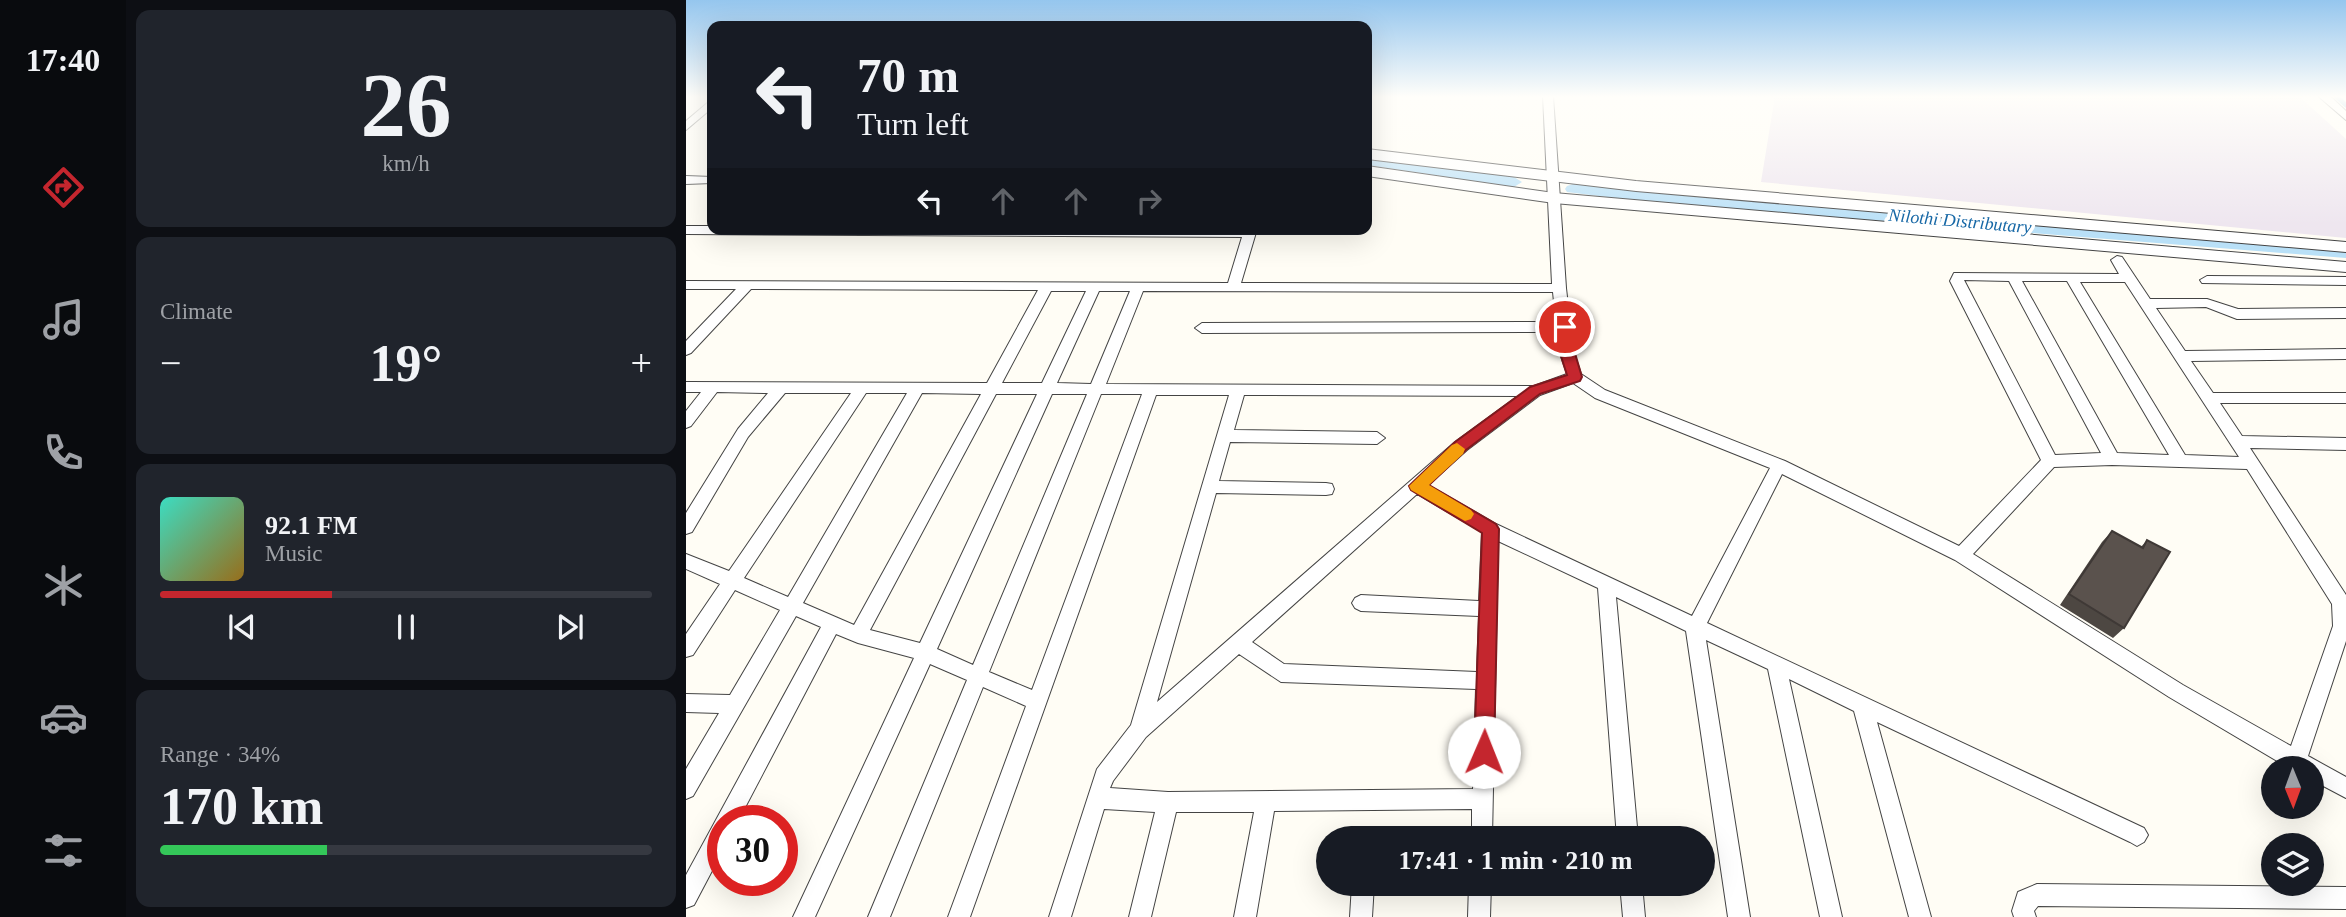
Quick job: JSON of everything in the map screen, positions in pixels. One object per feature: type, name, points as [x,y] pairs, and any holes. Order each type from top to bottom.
[{"type":"street","points":[[1550,139],[1559,288],[1566,350],[1575,377],[1600,394],[1779,465],[1961,555],[2176,691],[2289,756]]},
{"type":"street","points":[[1372,155],[1551,177],[2346,247]]},
{"type":"street","points":[[1372,172],[1554,198],[2346,267]]},
{"type":"street","points":[[686,180],[707,177]]},
{"type":"street","points":[[686,230],[707,230]]},
{"type":"street","points":[[1233,287],[1249,235]]},
{"type":"street","points":[[2117,260],[2344,605],[2342,626],[2309,756]]},
{"type":"street","points":[[2050,461],[1957,281],[1959,276],[2130,278]]},
{"type":"street","points":[[2013,276],[2112,459]]},
{"type":"street","points":[[2071,277],[2180,460]]},
{"type":"street","points":[[2207,280],[2346,281]]},
{"type":"street","points":[[686,285],[1559,288]]},
{"type":"street","points":[[686,350],[747,286]]},
{"type":"street","points":[[858,635],[1046,286]]},
{"type":"street","points":[[804,917],[1094,287]]},
{"type":"street","points":[[879,917],[1138,287]]},
{"type":"street","points":[[2146,304],[2207,303],[2236,314],[2346,313]]},
{"type":"street","points":[[1202,328],[1565,327]]},
{"type":"street","points":[[2179,356],[2346,354]]},
{"type":"street","points":[[1059,917],[1104,776],[1139,730],[1461,446],[1535,391],[1575,377]]},
{"type":"street","points":[[686,387],[1535,391]]},
{"type":"street","points":[[686,422],[713,387]]},
{"type":"street","points":[[686,527],[743,433],[781,387]]},
{"type":"street","points":[[686,649],[862,388]]},
{"type":"street","points":[[686,789],[918,388]]},
{"type":"street","points":[[959,917],[1151,389]]},
{"type":"street","points":[[1139,730],[1237,389]]},
{"type":"street","points":[[2207,398],[2346,398]]},
{"type":"street","points":[[1224,436],[1377,438]]},
{"type":"street","points":[[2237,442],[2346,444]]},
{"type":"street","points":[[1961,555],[2050,461],[2112,459],[2250,463]]},
{"type":"street","points":[[1739,917],[1695,627],[1779,465]]},
{"type":"street","points":[[1417,486],[1490,529],[2137,835]]},
{"type":"street","points":[[1210,487],[1326,489]]},
{"type":"street","points":[[1482,826],[1490,529]]},
{"type":"street","points":[[686,561],[858,635],[925,653],[1037,702]]},
{"type":"street","points":[[1606,582],[1626,826]]},
{"type":"street","points":[[1361,603],[1488,609]]},
{"type":"street","points":[[736,805],[832,624]]},
{"type":"street","points":[[1240,643],[1281,673],[1486,681]]},
{"type":"street","points":[[1776,665],[1832,917]]},
{"type":"street","points":[[686,703],[736,704]]},
{"type":"street","points":[[1863,707],[1920,917]]},
{"type":"street","points":[[2324,776],[2346,788]]},
{"type":"street","points":[[1096,798],[1168,802],[1483,799]]},
{"type":"street","points":[[1245,917],[1266,800]]},
{"type":"street","points":[[1140,917],[1168,802]]},
{"type":"street","points":[[686,897],[707,858]]},
{"type":"street","points":[[2025,917],[2025,900],[2037,895],[2346,898]]},
{"type":"street","points":[[1361,917],[1362,896]]},
{"type":"street","points":[[1479,917],[1480,896]]},
{"type":"street","points":[[1632,896],[1634,917]]},
{"type":"shaded area","points":[[1768,139],[2346,139],[2346,238],[1761,182]]},
{"type":"building","points":[[2112,531],[2143,548],[2147,540],[2170,552],[2124,628],[2069,594]]},
{"type":"waterway","name":"Nilothi Distributary","points":[[1372,161],[1514,182]]},
{"type":"waterway","name":"Nilothi Distributary","points":[[1573,189],[1654,198],[2346,253]]},
{"type":"slow traffic","points":[[1457,449],[1417,486],[1465,514]]},
{"type":"route","points":[[1484,752],[1490,529],[1417,486],[1461,446],[1535,391],[1575,377],[1566,350],[1565,327]]}]
